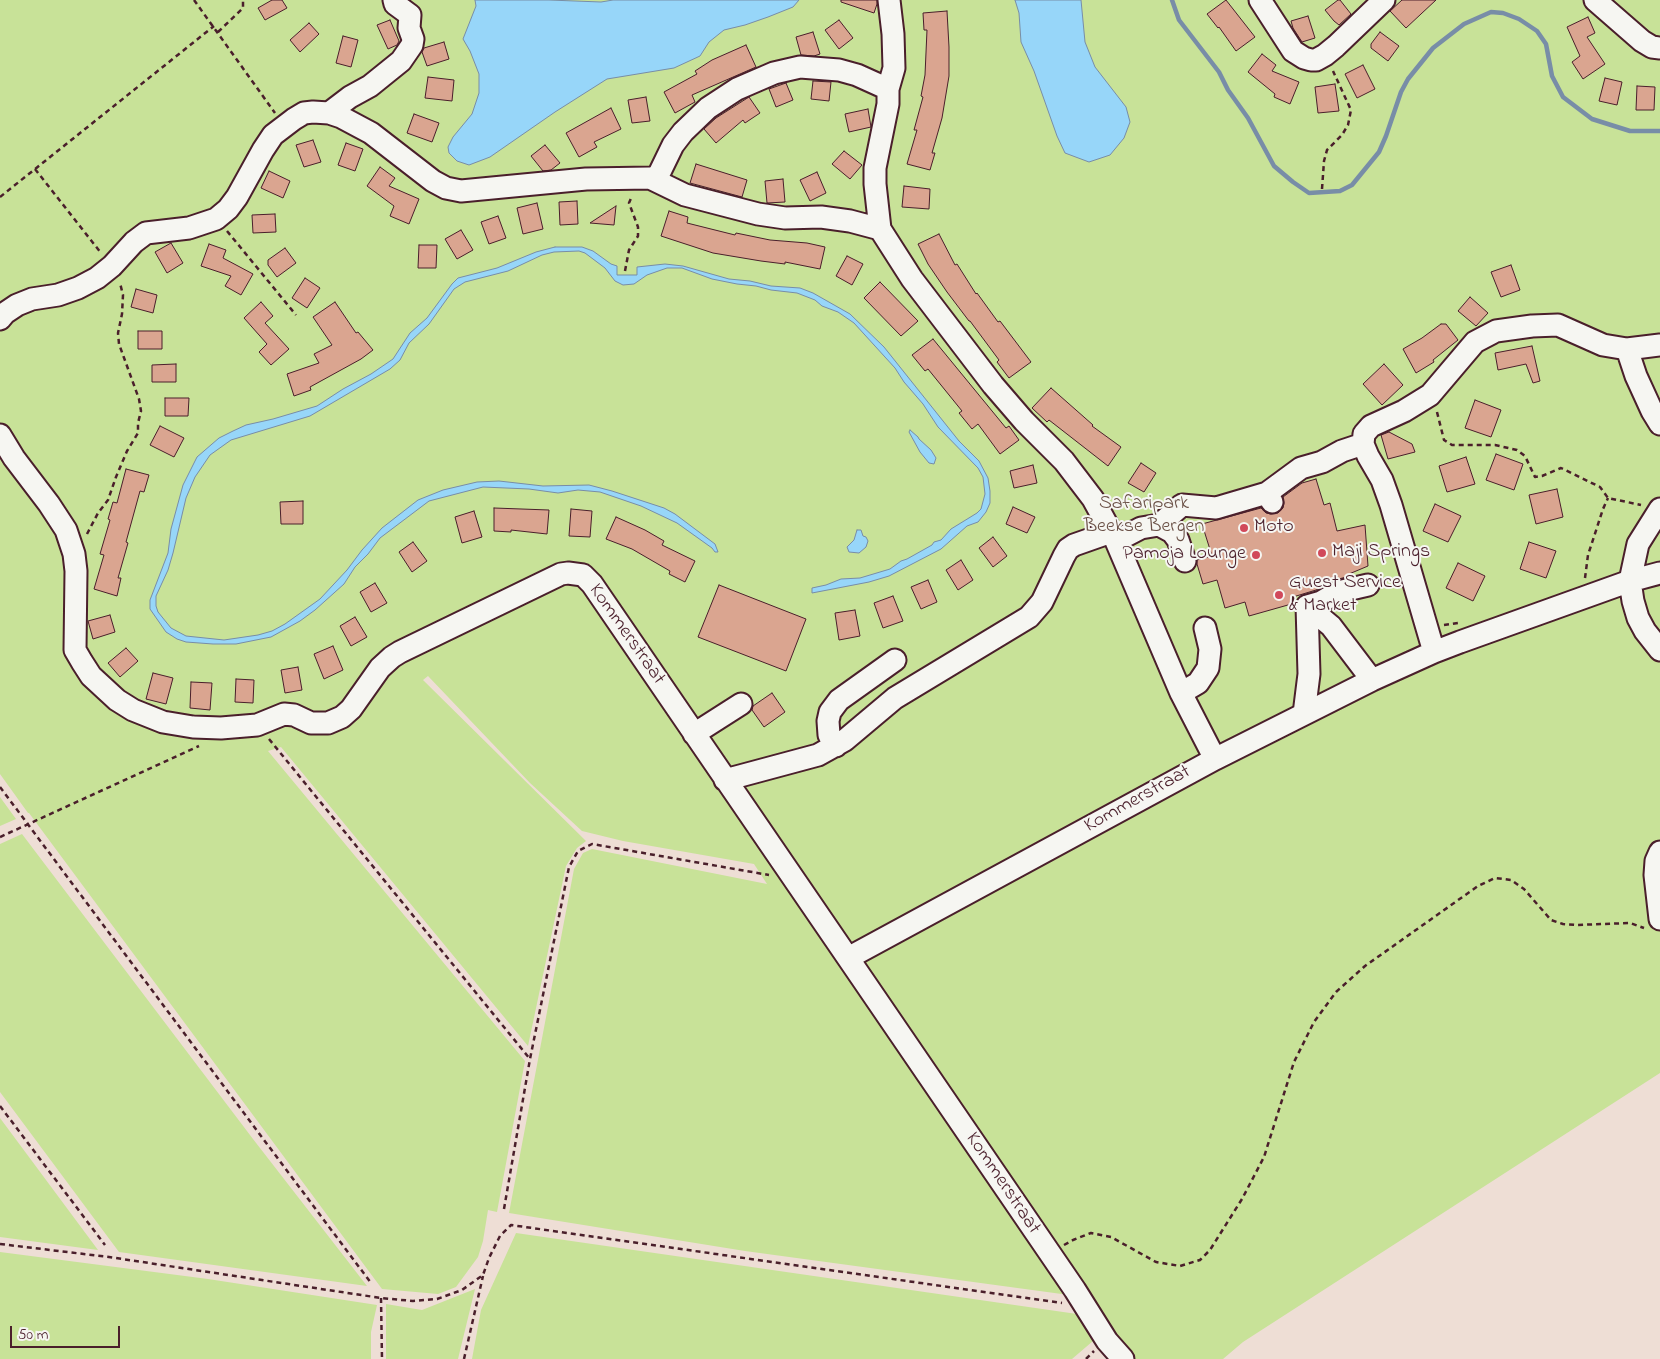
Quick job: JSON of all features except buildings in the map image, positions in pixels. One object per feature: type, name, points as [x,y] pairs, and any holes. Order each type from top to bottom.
[{"type":"street","points":[[329,114],[350,97],[370,86],[401,61],[412,45],[413,39],[409,28],[410,15],[394,4],[394,0]]},
{"type":"street","points":[[889,0],[894,34],[894,68],[888,89],[888,104],[875,168],[880,229],[912,279],[993,385],[1078,479],[1093,499],[1113,537],[1182,693],[1214,759]]},
{"type":"street","points":[[1260,0],[1293,51],[1311,60],[1316,60],[1325,55],[1384,0]]},
{"type":"street","points":[[1595,0],[1642,41],[1660,48]]},
{"type":"street","points":[[647,179],[683,132],[708,108],[737,89],[774,73],[800,67],[838,70],[857,75],[888,89]]},
{"type":"street","points":[[0,319],[17,305],[32,299],[58,295],[78,288],[97,278],[146,233],[189,228],[216,219],[238,198],[262,150],[273,135],[304,113],[313,112],[341,117],[371,133],[433,181],[446,188],[461,192],[586,180],[647,179],[685,196],[758,214],[785,218],[821,217],[850,221],[880,229]]},
{"type":"street","points":[[1434,652],[1391,505],[1382,480],[1363,444],[1364,434],[1371,426],[1404,411],[1430,395],[1475,342],[1496,331],[1532,326],[1558,326],[1603,345],[1627,349],[1660,345]]},
{"type":"street","points":[[1627,349],[1636,376],[1660,424]]},
{"type":"street","points":[[0,435],[14,458],[66,530],[74,554],[76,571],[75,650],[91,676],[117,700],[134,710],[163,722],[193,727],[221,728],[257,725]]},
{"type":"street","points":[[725,780],[818,755],[845,740],[895,698],[1029,616],[1042,602],[1064,556],[1068,549],[1074,545],[1159,525],[1182,505],[1216,508],[1269,497],[1301,468],[1322,462],[1342,451],[1363,444]]},
{"type":"street","points":[[1660,509],[1638,544],[1630,580],[1638,618],[1645,631],[1660,650]]},
{"type":"street","points":[[1159,525],[1172,532],[1178,540],[1185,561]]},
{"type":"street","name":"Kommerstraat","points":[[257,725],[284,714],[294,715],[311,723],[328,723],[342,717],[351,709],[380,668],[392,657],[544,582],[568,573],[583,576],[592,584],[1080,1298],[1107,1341],[1123,1359]]},
{"type":"street","name":"Kommerstraat","points":[[848,958],[1214,759],[1372,680],[1462,640],[1551,617],[1630,580],[1660,573]]},
{"type":"street","points":[[1307,606],[1321,602],[1338,592],[1368,584]]},
{"type":"street","points":[[1307,606],[1331,626],[1372,680]]},
{"type":"street","points":[[1304,714],[1309,674],[1307,606]]},
{"type":"street","points":[[1182,693],[1198,683],[1208,668],[1210,649],[1205,628]]},
{"type":"street","points":[[836,746],[829,735],[828,721],[830,712],[839,700],[895,660]]},
{"type":"street","points":[[694,734],[742,704]]},
{"type":"street","points":[[1654,924],[1656,861],[1660,852]]},
{"type":"path","points":[[194,0],[284,126]]},
{"type":"path","points":[[218,32],[243,8],[243,0]]},
{"type":"path","points":[[0,198],[214,26]]},
{"type":"path","points":[[1322,189],[1324,161],[1327,150],[1345,130],[1351,110],[1325,55]]},
{"type":"path","points":[[35,169],[112,266],[118,278],[123,295],[118,333],[119,344],[142,411],[138,423],[138,433],[127,451],[108,500],[98,513],[74,554]]},
{"type":"path","points":[[625,271],[629,250],[638,236],[638,224],[629,203],[647,179]]},
{"type":"path","points":[[216,219],[296,315]]},
{"type":"path","points":[[1430,395],[1441,423],[1444,440],[1452,445],[1496,445],[1517,450],[1525,456],[1535,477],[1560,468],[1600,487],[1608,498],[1660,509]]},
{"type":"path","points":[[1581,581],[1586,576],[1588,555],[1608,498]]},
{"type":"path","points":[[1427,630],[1462,640]]},
{"type":"path","points":[[257,725],[530,1059]]},
{"type":"path","points":[[0,837],[203,744]]},
{"type":"path","points":[[0,787],[371,1282]]},
{"type":"path","points":[[504,1209],[530,1059],[569,867],[578,851],[592,844],[793,879]]},
{"type":"path","points":[[1050,1254],[1073,1240],[1091,1233],[1111,1236],[1156,1262],[1180,1266],[1200,1260],[1210,1250],[1242,1199],[1264,1157],[1294,1062],[1314,1022],[1336,992],[1365,966],[1478,886],[1495,878],[1511,880],[1524,889],[1551,920],[1562,924],[1654,924]]},
{"type":"path","points":[[0,1106],[105,1246]]},
{"type":"path","points":[[464,1359],[489,1258],[500,1236],[511,1225],[1080,1298]]},
{"type":"path","points":[[0,1244],[118,1258],[381,1298],[413,1301],[437,1299],[462,1290],[484,1274]]},
{"type":"path","points":[[381,1298],[382,1359]]},
{"type":"green space","name":"Safaripark Beekse Bergen","points":[[0,0],[1660,0],[1660,1073],[1243,1342],[1223,1359],[1131,1359],[1069,1295],[745,1251],[509,1213],[574,869],[583,853],[592,849],[767,884],[754,864],[623,841],[582,831],[530,783],[428,676],[423,680],[586,841],[577,848],[566,866],[528,1046],[281,747],[268,751],[525,1061],[497,1212],[488,1210],[483,1241],[478,1257],[456,1287],[438,1294],[382,1289],[0,774]]},
{"type":"green space","points":[[0,797],[16,819],[0,826]]},
{"type":"green space","points":[[22,834],[367,1286],[119,1252],[0,1092],[0,844]]},
{"type":"green space","points":[[0,1118],[98,1250],[0,1237]]},
{"type":"green space","points":[[516,1233],[1077,1314],[1093,1341],[1072,1359],[472,1359],[481,1310]]},
{"type":"green space","points":[[0,1252],[208,1279],[377,1305],[371,1332],[371,1359],[0,1359]]},
{"type":"green space","points":[[475,1289],[458,1359],[386,1359],[386,1304],[422,1310]]},
{"type":"water","points":[[475,0],[601,2],[613,0],[799,0],[793,7],[768,17],[724,30],[709,42],[700,56],[674,68],[607,79],[490,157],[469,165],[457,161],[449,153],[448,147],[453,137],[472,114],[479,93],[479,74],[463,39],[476,6]]},
{"type":"water","points":[[1015,0],[1081,0],[1085,42],[1095,67],[1126,107],[1130,122],[1124,138],[1110,155],[1089,162],[1065,153],[1021,42],[1019,13]]},
{"type":"water","points":[[555,247],[582,247],[593,251],[617,266],[617,275],[637,275],[637,267],[665,264],[683,266],[729,279],[771,286],[800,288],[813,293],[850,314],[884,347],[959,441],[979,461],[988,478],[990,491],[990,503],[986,512],[978,522],[967,526],[941,549],[889,576],[869,582],[812,593],[812,588],[841,579],[860,578],[890,569],[932,545],[934,542],[941,540],[951,529],[977,513],[981,509],[985,494],[983,477],[978,468],[938,427],[895,368],[854,323],[838,312],[822,306],[815,300],[797,293],[712,279],[682,268],[667,268],[647,275],[634,284],[623,285],[615,281],[605,268],[585,253],[579,251],[554,252],[542,255],[508,271],[465,282],[454,289],[429,324],[409,343],[400,360],[390,369],[310,416],[231,440],[210,455],[195,477],[186,498],[168,570],[156,596],[158,612],[171,628],[186,636],[224,640],[272,631],[320,599],[382,528],[418,500],[443,490],[477,482],[499,481],[543,486],[589,485],[612,491],[664,508],[675,514],[715,544],[718,552],[715,552],[677,523],[641,506],[600,492],[578,490],[558,493],[529,489],[483,487],[429,501],[380,538],[355,567],[344,584],[315,610],[300,621],[271,637],[236,644],[213,644],[186,642],[166,632],[150,609],[150,600],[168,553],[171,529],[183,485],[197,457],[219,438],[246,425],[317,406],[393,359],[410,333],[427,318],[458,278],[497,268],[536,252]]},
{"type":"water","points":[[910,430],[931,450],[936,458],[934,464],[929,463],[920,452],[909,432]]},
{"type":"water","points":[[857,530],[861,530],[863,536],[866,537],[868,541],[866,547],[859,553],[849,552],[847,547],[854,540]]},
{"type":"waterway","points":[[1172,0],[1179,20],[1219,72],[1228,90],[1248,118],[1274,166],[1309,193],[1340,191],[1352,185],[1379,152],[1401,92],[1408,79],[1433,48],[1464,24],[1491,12],[1503,13],[1519,19],[1537,31],[1546,44],[1552,76],[1563,97],[1592,119],[1630,131],[1660,131]]},
{"type":"place","name":"Moto","points":[[1244,528]]},
{"type":"place","name":"Maji Springs","points":[[1322,553]]},
{"type":"place","name":"Pamoja Lounge","points":[[1256,555]]},
{"type":"place","name":"Guest Service & Market","points":[[1279,595]]}]
